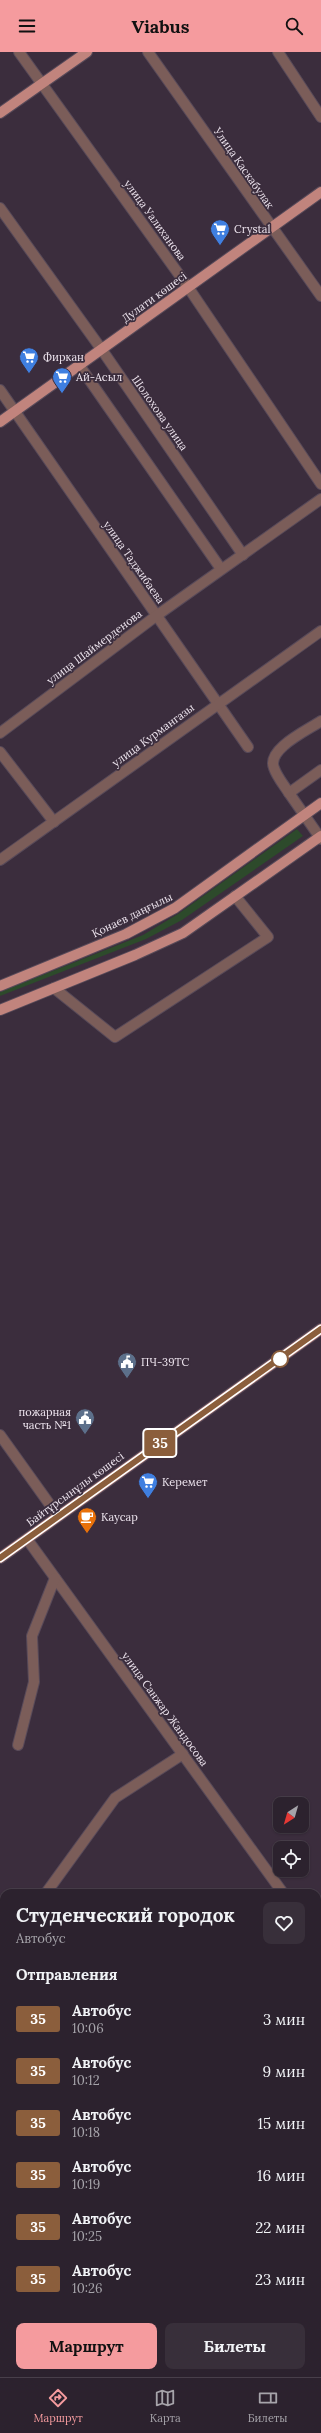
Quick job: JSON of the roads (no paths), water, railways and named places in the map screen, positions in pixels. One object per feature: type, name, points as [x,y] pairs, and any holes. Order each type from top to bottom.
[{"type":"main road","points":[[0,113],[88,52]]},
{"type":"main road","name":"Дулати көшесі","points":[[0,422],[321,192]]},
{"type":"main road","name":"Қонаев даңғылы","points":[[0,986],[126,934],[175,908],[321,803]]},
{"type":"main road","points":[[0,1010],[135,955],[183,933],[321,837]]},
{"type":"main road","name":"Байтұрсынұлы көшесі","points":[[0,1558],[321,1329]]},
{"type":"street","name":"улица Уалиханова","points":[[19,52],[188,287],[321,484]]},
{"type":"street","name":"Улица Каскабулак","points":[[148,52],[321,296]]},
{"type":"street","points":[[278,52],[321,117]]},
{"type":"street","name":"Шолохова улица","points":[[0,208],[102,350],[243,555]]},
{"type":"street","points":[[79,365],[221,569]]},
{"type":"street","name":"улица Таджибаева","points":[[0,390],[248,747]]},
{"type":"street","name":"улица Шаймерденова","points":[[0,733],[156,616],[321,499]]},
{"type":"street","name":"улица Курмангазы","points":[[0,860],[321,631]]},
{"type":"street","points":[[321,721],[279,748],[274,758],[273,767],[303,816],[321,837]]},
{"type":"street","points":[[0,752],[54,822]]},
{"type":"street","points":[[288,792],[321,770]]},
{"type":"street","points":[[54,988],[115,1037],[268,937],[235,896]]},
{"type":"street","points":[[0,1435],[58,1516]]},
{"type":"street","name":"улица Санжар Жандосова","points":[[27,1539],[280,1889]]},
{"type":"street","points":[[18,1745],[34,1682],[32,1636],[55,1578]]},
{"type":"street","points":[[49,1889],[115,1798],[183,1754]]},
{"type":"place","name":"Crystal","points":[[220,246]]},
{"type":"place","name":"Фиркан","points":[[29,374]]},
{"type":"place","name":"Ай-Асыл","points":[[62,394]]},
{"type":"place","name":"ПЧ-39ТС","points":[[127,1379]]},
{"type":"place","name":"пожарная часть №1","points":[[85,1435]]},
{"type":"place","name":"Керемет","points":[[148,1499]]},
{"type":"place","name":"Каусар","points":[[87,1534]]}]
